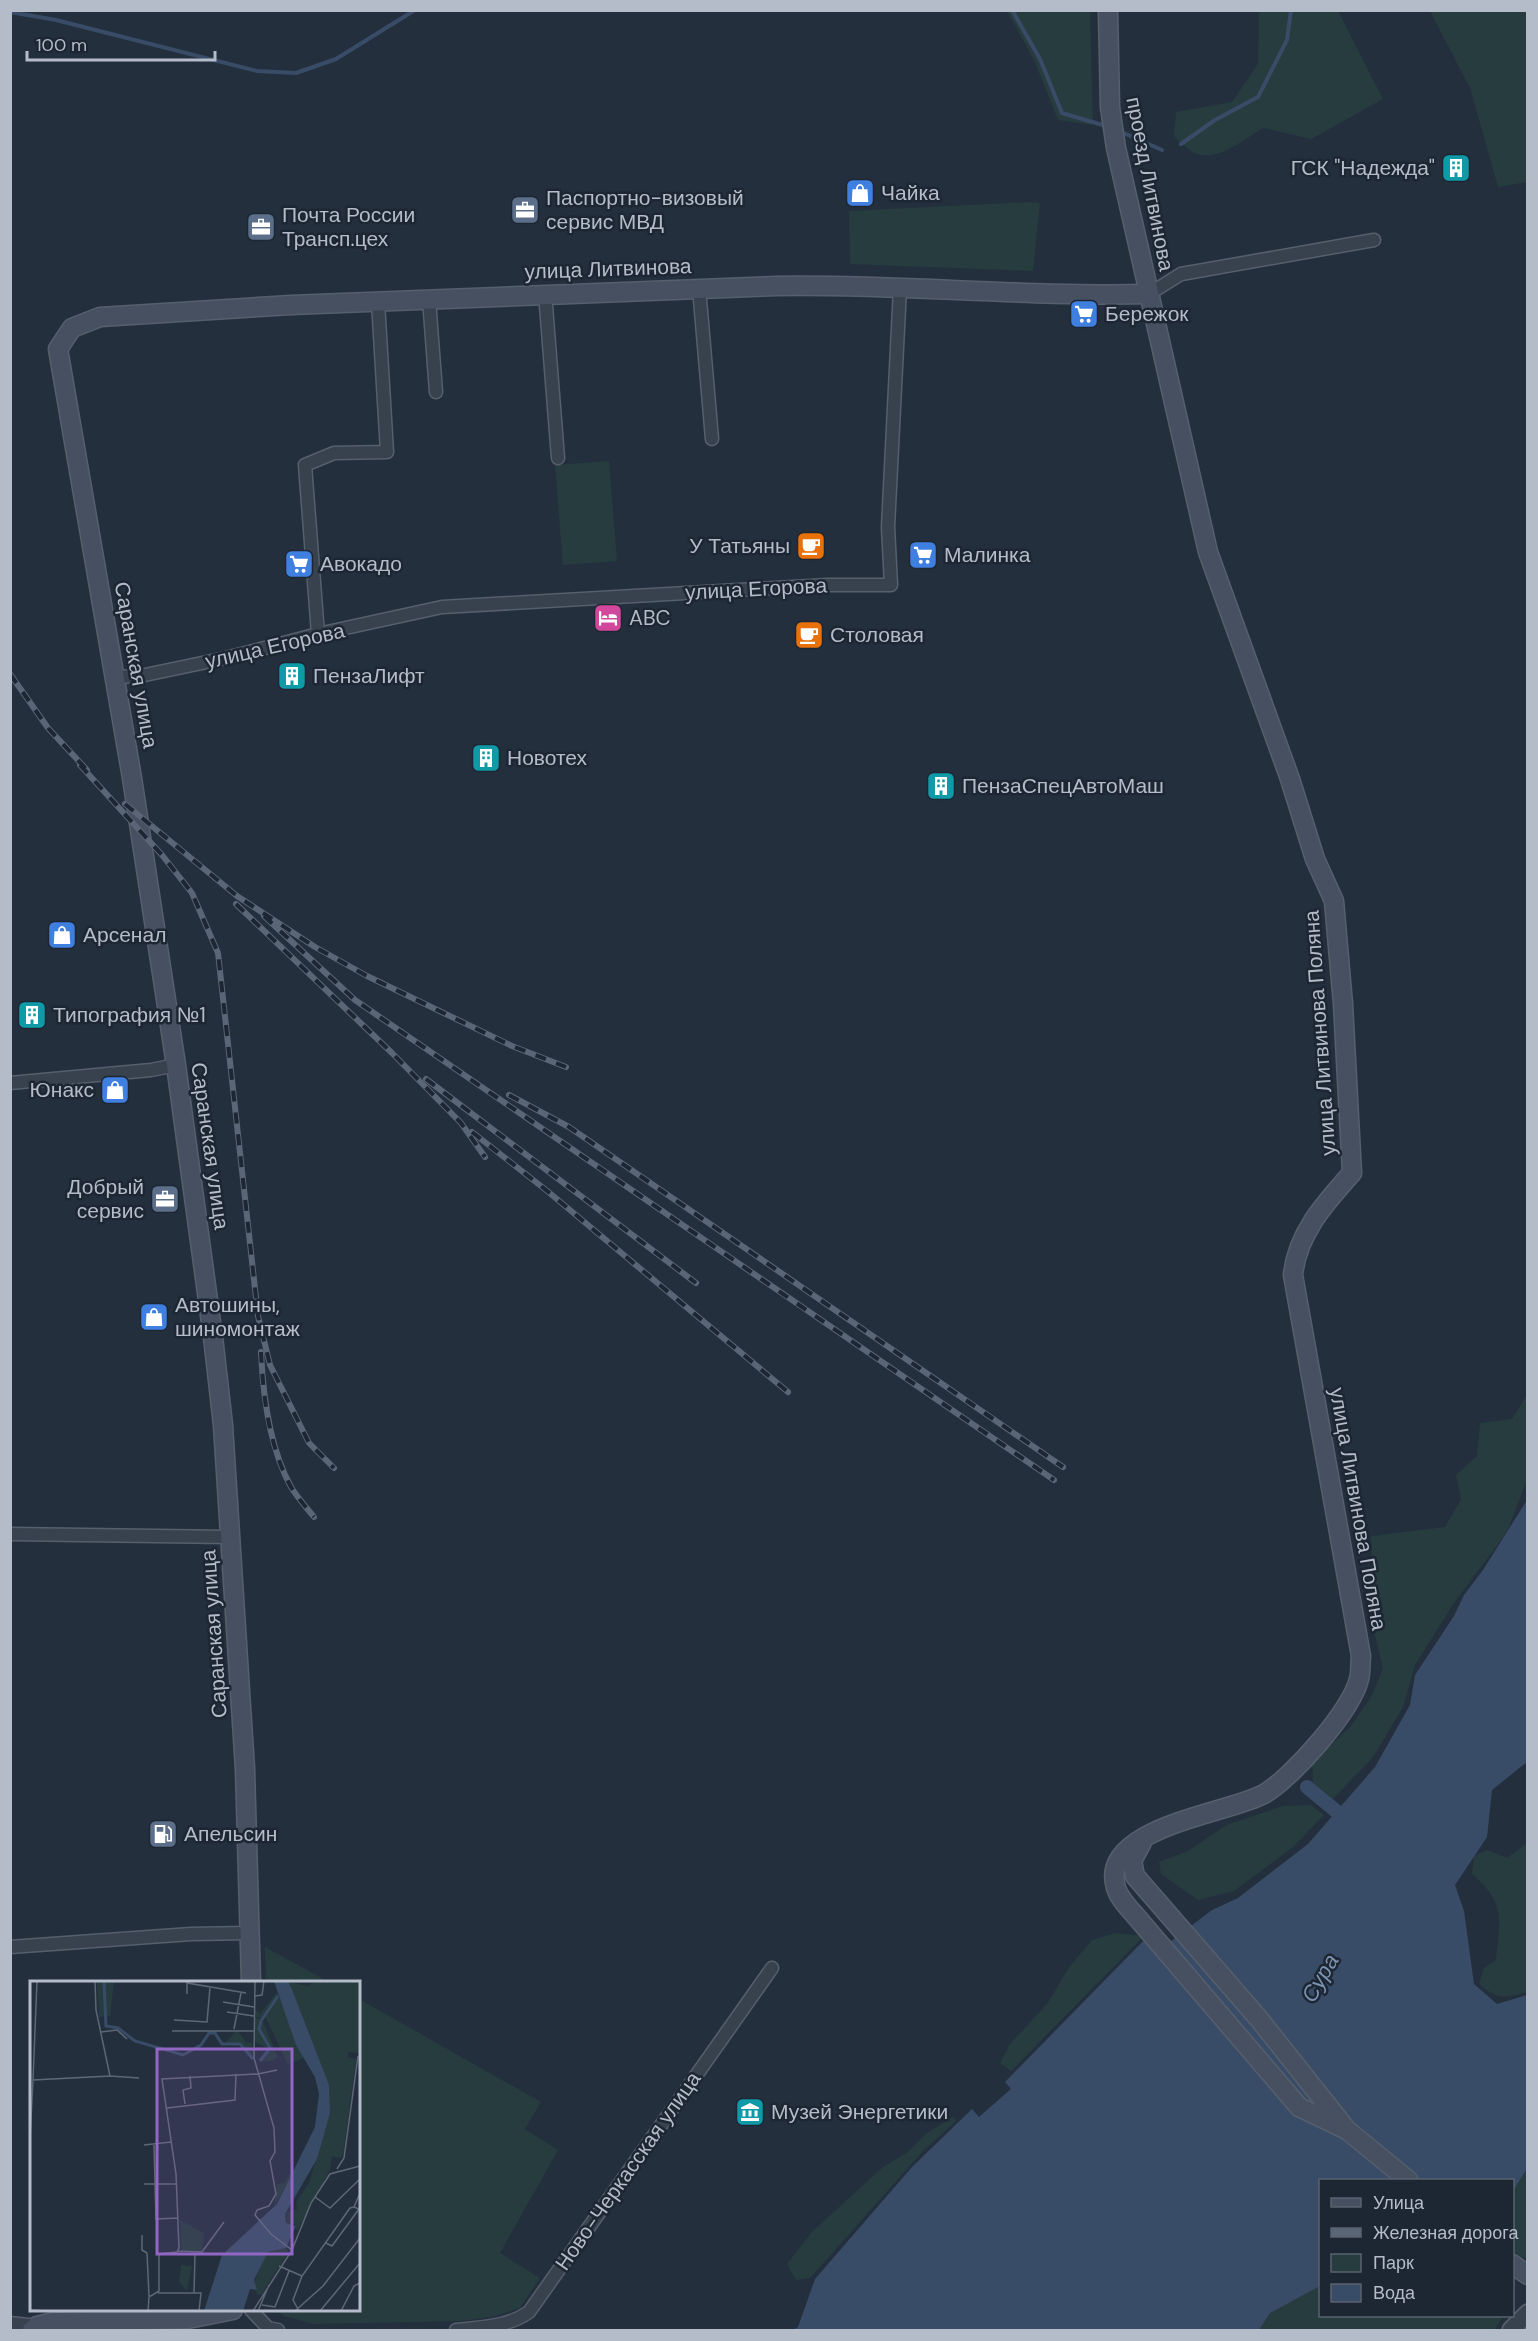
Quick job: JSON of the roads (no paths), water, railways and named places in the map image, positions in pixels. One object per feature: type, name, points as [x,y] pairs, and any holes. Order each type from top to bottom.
[{"type":"main road","name":"проезд Литвинова","points":[[1108,10],[1110,107],[1116,148],[1149,294]]},
{"type":"main road","name":"улица Литвинова","points":[[72,328],[100,316],[545,293],[699,288],[832,285],[1082,295],[1149,294]]},
{"type":"main road","name":"улица Литвинова Поляна","points":[[1149,294],[1208,552],[1290,779],[1315,859],[1334,901],[1343,994],[1352,1173],[1327,1200],[1303,1237],[1295,1256],[1293,1275],[1360,1656],[1360,1679],[1343,1710],[1317,1745],[1275,1786],[1240,1804],[1147,1836],[1128,1847],[1115,1867],[1114,1878],[1119,1896],[1299,2107],[1347,2130]]},
{"type":"main road","name":"Саранская улица","points":[[72,328],[58,349],[116,677],[176,1065],[223,1425],[245,1770],[251,1981]]},
{"type":"main road","points":[[1147,1836],[1135,1851],[1132,1868],[1135,1876],[1259,2019],[1347,2130],[1406,2179]]},
{"type":"main road","points":[[1514,2265],[1527,2274]]},
{"type":"main road","points":[[34,2328],[84,2315],[188,2319],[228,2311]]},
{"type":"street","points":[[1149,294],[1181,274],[1374,240]]},
{"type":"street","points":[[699,288],[712,439]]},
{"type":"street","name":"улица Егорова","points":[[116,677],[140,676],[226,658],[318,634],[453,606],[827,585],[891,585],[888,527],[900,288]]},
{"type":"street","points":[[545,293],[558,458]]},
{"type":"street","points":[[429,299],[436,392]]},
{"type":"street","points":[[318,634],[305,465],[334,453],[387,452],[378,302]]},
{"type":"street","points":[[10,1083],[151,1070],[176,1065]]},
{"type":"street","points":[[10,1534],[229,1537]]},
{"type":"street","points":[[10,1947],[250,1932]]},
{"type":"street","name":"Ново-Черкасская улица","points":[[456,2331],[500,2325],[520,2319],[529,2312],[772,1968]]},
{"type":"street","points":[[252,2311],[271,2330]]},
{"type":"street","points":[[1511,2331],[1527,2313]]},
{"type":"street","points":[[10,2323],[34,2328]]},
{"type":"water","name":"Сура","points":[[1527,1500],[1527,1762],[1492,1790],[1487,1837],[1455,1885],[1464,1911],[1474,1984],[1497,2004],[1527,1995],[1527,2169],[1514,2189],[1514,2179],[1319,2179],[1319,2287],[1270,2313],[1259,2330],[793,2330],[798,2327],[815,2279],[912,2167],[972,2109],[979,2117],[1011,2089],[1005,2082],[1150,1934],[1162,1948],[1212,1910],[1238,1898],[1308,1844],[1375,1767],[1410,1705],[1415,1675],[1454,1616],[1464,1595],[1483,1570]]},
{"type":"waterway","points":[[10,12],[56,20],[257,71],[296,73],[336,59],[415,10]]},
{"type":"waterway","points":[[1012,10],[1040,59],[1062,113],[1106,126]]},
{"type":"waterway","points":[[1181,144],[1215,120],[1258,97],[1287,40],[1291,10]]},
{"type":"waterway","points":[[1119,131],[1162,150]]},
{"type":"waterway","points":[[1307,1787],[1336,1811]]},
{"type":"railway","points":[[10,674],[48,728],[87,770]]},
{"type":"railway","points":[[80,765],[162,855],[192,893],[218,953],[258,1316],[270,1365],[309,1443],[334,1468]]},
{"type":"railway","points":[[125,804],[237,896],[315,947],[367,976],[512,1046],[566,1067]]},
{"type":"railway","points":[[236,904],[392,1053],[461,1123],[485,1157]]},
{"type":"railway","points":[[264,916],[355,1000],[1054,1480]]},
{"type":"railway","points":[[426,1079],[696,1283]]},
{"type":"railway","points":[[509,1095],[569,1127],[1063,1467]]},
{"type":"railway","points":[[472,1132],[546,1190],[788,1392]]},
{"type":"railway","points":[[261,1352],[268,1421],[277,1455],[291,1487],[314,1517]]},
{"type":"place","name":"ГСК \"Надежда\"","points":[[1456,168]]},
{"type":"place","name":"Чайка","points":[[860,193]]},
{"type":"place","name":"Паспортно-визовый сервис МВД","points":[[525,210]]},
{"type":"place","name":"Почта России Трансп.цех","points":[[261,227]]},
{"type":"place","name":"Бережок","points":[[1084,314]]},
{"type":"place","name":"У Татьяны","points":[[811,546]]},
{"type":"place","name":"Малинка","points":[[923,555]]},
{"type":"place","name":"Авокадо","points":[[299,564]]},
{"type":"place","name":"ABC","points":[[608,618]]},
{"type":"place","name":"Столовая","points":[[809,635]]},
{"type":"place","name":"ПензаЛифт","points":[[292,676]]},
{"type":"place","name":"Новотех","points":[[486,758]]},
{"type":"place","name":"ПензаСпецАвтоМаш","points":[[941,786]]},
{"type":"place","name":"Арсенал","points":[[62,935]]},
{"type":"place","name":"Типография №1","points":[[32,1015]]},
{"type":"place","name":"Юнакс","points":[[115,1090]]},
{"type":"place","name":"Добрый сервис","points":[[165,1199]]},
{"type":"place","name":"Автошины, шиномонтаж","points":[[154,1317]]},
{"type":"place","name":"Апельсин","points":[[163,1834]]},
{"type":"place","name":"Музей Энергетики","points":[[750,2112]]}]
